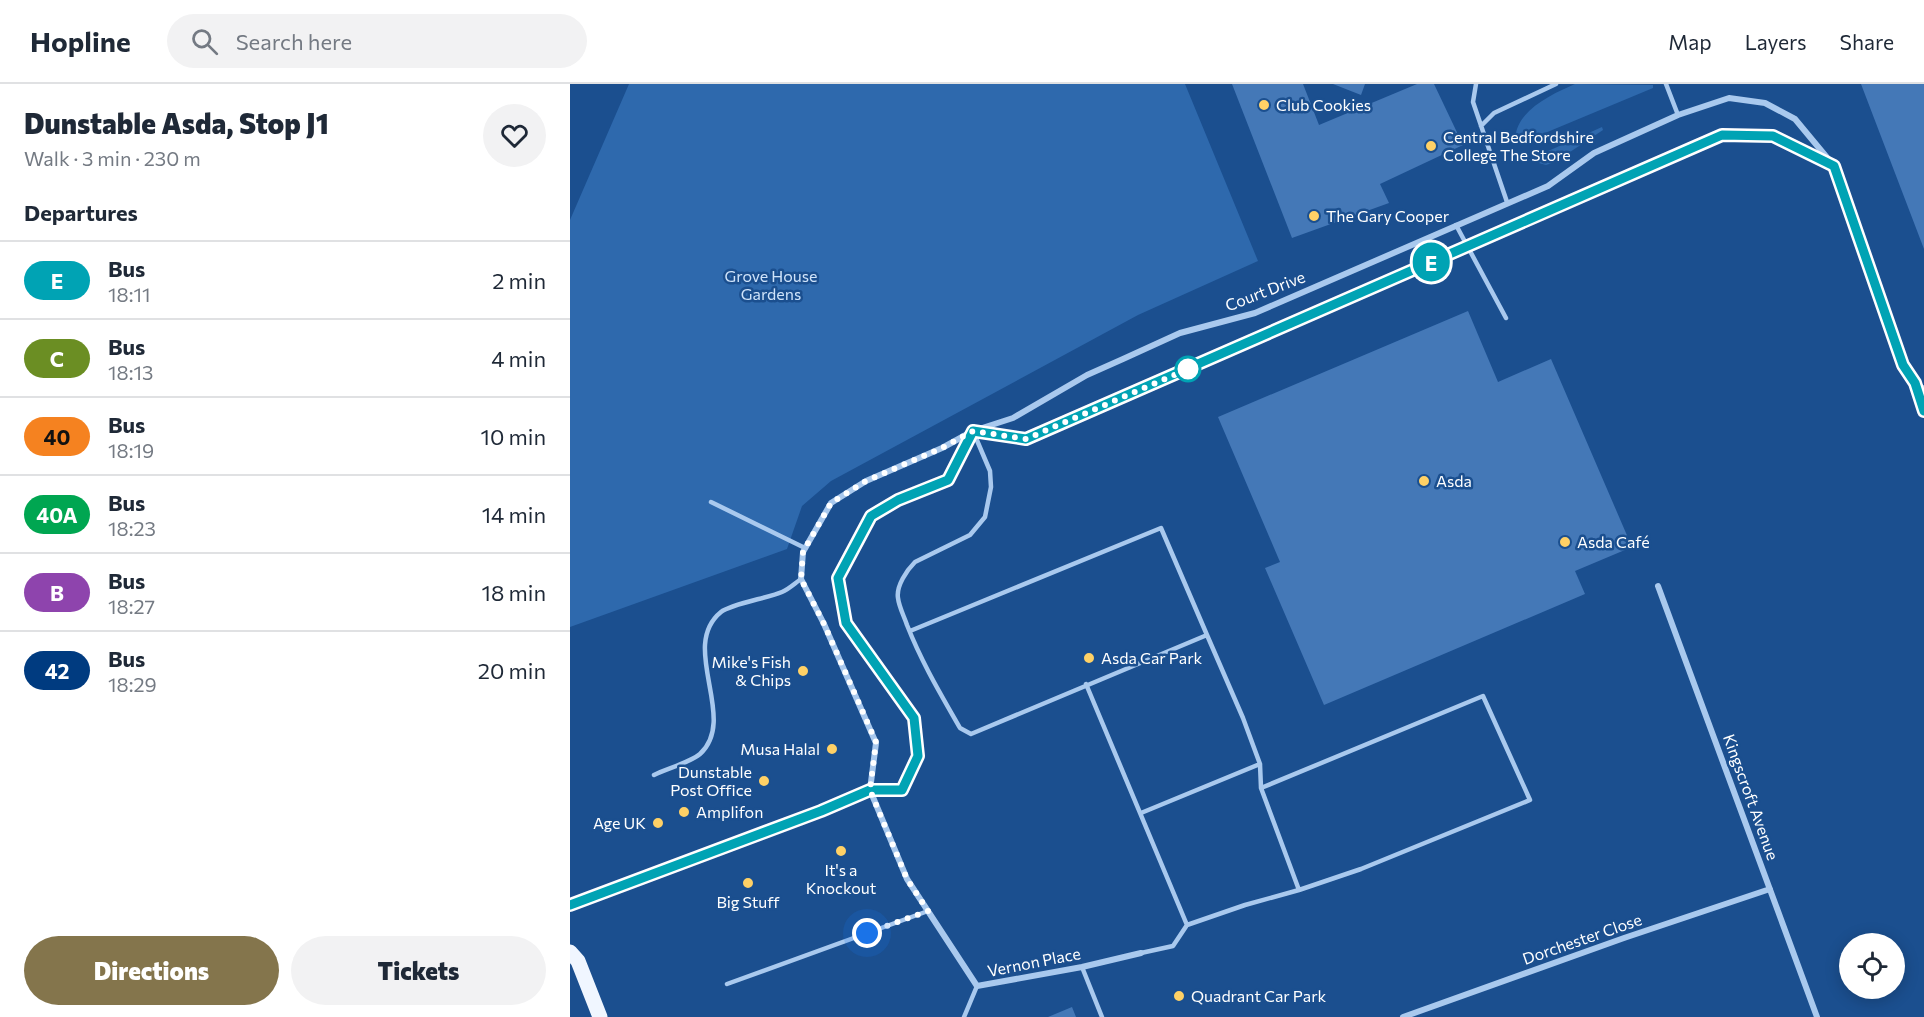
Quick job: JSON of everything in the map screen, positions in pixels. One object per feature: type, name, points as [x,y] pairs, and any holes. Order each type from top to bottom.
[{"type":"main road","points":[[570,952],[578,961],[600,1017]]},
{"type":"street","name":"Court Drive","points":[[804,550],[831,503],[866,481],[942,448],[973,431],[1013,418],[1087,375],[1180,333],[1255,313],[1548,186],[1594,153],[1678,115],[1729,98],[1766,104],[1796,119],[1834,166],[1903,365],[1915,383],[1924,411]]},
{"type":"street","points":[[1915,383],[1924,389]]},
{"type":"street","points":[[801,579],[804,550]]},
{"type":"street","name":"Vernon Place","points":[[801,579],[824,624],[876,742],[870,790],[907,879],[977,986],[1082,967],[1141,953]]},
{"type":"street","name":"Kingscroft Avenue","points":[[1658,586],[1817,1017]]},
{"type":"street","points":[[570,905],[821,811],[870,790]]},
{"type":"street","name":"Dorchester Close","points":[[1403,1017],[1624,938],[1770,889]]},
{"type":"lane","points":[[1476,84],[1473,102],[1507,202]]},
{"type":"lane","points":[[1481,126],[1494,112],[1556,84]]},
{"type":"lane","points":[[1665,84],[1678,115]]},
{"type":"lane","points":[[973,431],[1026,439],[1722,135],[1773,136],[1834,166]]},
{"type":"lane","points":[[1456,225],[1506,318]]},
{"type":"lane","points":[[973,431],[990,471],[991,487],[985,517],[970,535],[915,562],[908,569],[898,597],[919,656],[960,728],[971,734],[1207,635]]},
{"type":"lane","points":[[870,790],[902,790],[918,756],[914,718],[846,623],[838,578],[871,516],[898,500],[948,480],[973,431]]},
{"type":"lane","points":[[711,502],[804,550]]},
{"type":"lane","points":[[910,631],[1161,528],[1243,718],[1260,764],[1261,788],[1299,890]]},
{"type":"lane","points":[[654,775],[699,755],[710,741],[715,720],[704,648],[710,627],[722,611],[782,592],[801,579]]},
{"type":"lane","points":[[1086,684],[1187,925]]},
{"type":"lane","points":[[1141,953],[1173,946],[1187,925],[1361,869],[1530,800],[1483,696],[1261,788]]},
{"type":"lane","points":[[1141,813],[1260,764]]},
{"type":"lane","points":[[727,984],[928,911]]},
{"type":"lane","points":[[1082,967],[1102,1017]]},
{"type":"lane","points":[[964,1017],[977,986]]},
{"type":"green space","name":"Grove House Gardens","points":[[629,84],[1185,84],[1258,261],[1138,315],[831,481],[802,506],[787,549],[570,627],[570,220]]},
{"type":"green space","points":[[1575,84],[1653,85],[1653,88],[1516,145],[1519,123],[1526,114],[1545,99]]},
{"type":"green space","points":[[1602,127],[1603,130],[1555,162],[1546,165],[1528,160]]},
{"type":"building","points":[[1232,84],[1303,84],[1319,125],[1417,84],[1434,84],[1463,145],[1380,184],[1389,203],[1292,238]]},
{"type":"building","points":[[1333,84],[1365,84],[1361,95]]},
{"type":"building","points":[[1861,84],[1924,84],[1924,249]]},
{"type":"building","name":"Asda","points":[[1468,311],[1498,382],[1551,359],[1632,547],[1575,571],[1585,594],[1324,705],[1265,568],[1280,562],[1218,417]]},
{"type":"building","points":[[1072,1007],[1076,1017],[1048,1017]]},
{"type":"bus line","name":"E","points":[[570,905],[821,811],[870,790],[902,790],[918,756],[914,718],[846,623],[838,578],[871,516],[898,500],[948,480],[973,431],[1026,439],[1722,135],[1773,136],[1834,166],[1903,365],[1915,383],[1924,411]]},
{"type":"place","name":"Club Cookies","points":[[1264,105]]},
{"type":"place","name":"Central Bedfordshire College The Store","points":[[1431,146]]},
{"type":"place","name":"The Gary Cooper","points":[[1314,216]]},
{"type":"place","name":"Asda","points":[[1424,481]]},
{"type":"place","name":"Asda Café","points":[[1565,542]]},
{"type":"place","name":"Asda Car Park","points":[[1089,658]]},
{"type":"place","name":"Mike's Fish & Chips","points":[[803,671]]},
{"type":"place","name":"Musa Halal","points":[[832,749]]},
{"type":"place","name":"Dunstable Post Office","points":[[764,781]]},
{"type":"place","name":"Amplifon","points":[[684,812]]},
{"type":"place","name":"Age UK","points":[[658,823]]},
{"type":"place","name":"It's a Knockout","points":[[841,851]]},
{"type":"place","name":"Big Stuff","points":[[748,883]]},
{"type":"place","name":"Quadrant Car Park","points":[[1179,996]]},
{"type":"route","points":[[867,933],[928,911],[907,879],[870,790],[876,742],[824,624],[801,579],[803,552],[831,503],[866,481],[942,448],[973,431],[1026,439],[1188,369]]}]
